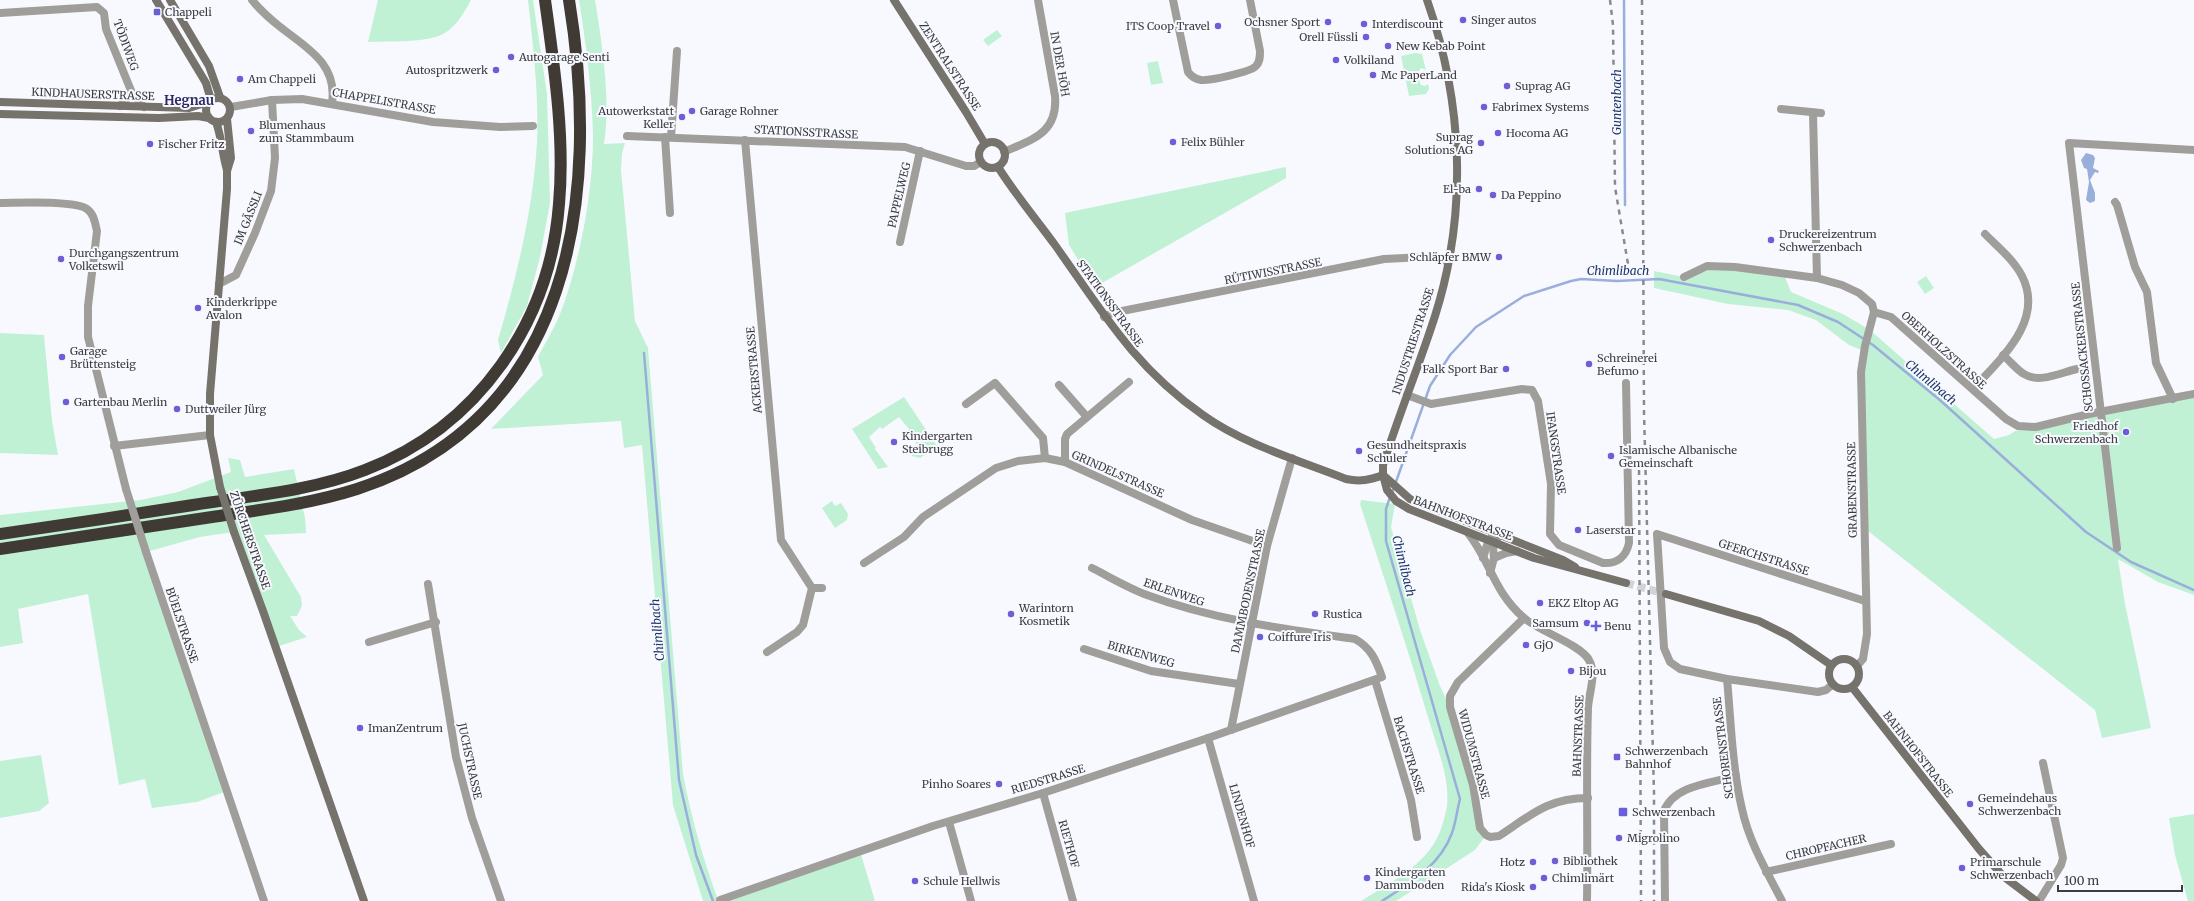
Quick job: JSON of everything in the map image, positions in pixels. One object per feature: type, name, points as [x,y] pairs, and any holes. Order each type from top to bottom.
[{"type":"highway","points":[[0,534],[268,494],[339,479],[376,466],[406,451],[434,433],[468,405],[498,371],[522,334],[540,294],[555,241],[560,198],[559,140],[545,0]]},
{"type":"highway","points":[[0,549],[260,510],[341,494],[372,484],[413,464],[446,443],[482,412],[507,384],[538,336],[553,303],[569,249],[578,186],[580,119],[578,74],[569,0]]},
{"type":"main road","points":[[156,0],[208,88],[210,101],[206,110],[212,120],[227,119],[231,108],[227,101],[220,97],[209,66],[170,0]]},
{"type":"main road","name":"ZENTRALSTRASSE","points":[[894,0],[985,144]]},
{"type":"main road","name":"INDUSTRIESTRASSE","points":[[1383,475],[1385,460],[1436,314],[1448,261],[1457,190],[1456,133],[1449,78],[1427,0]]},
{"type":"main road","points":[[210,101],[220,97]]},
{"type":"main road","name":"KINDHAUSERSTRASSE","points":[[0,102],[193,108],[210,101]]},
{"type":"main road","name":"KINDHAUSERSTRASSE","points":[[0,114],[158,118],[198,116],[212,120]]},
{"type":"main road","name":"ZÜRCHERSTRASSE","points":[[227,119],[231,158],[227,171],[211,377],[210,435],[220,486],[234,532],[364,901]]},
{"type":"main road","name":"ZÜRCHERSTRASSE","points":[[212,120],[221,137],[227,171]]},
{"type":"main road","points":[[994,142],[999,144],[1004,152],[1003,162],[998,167],[986,167],[981,162],[979,152],[985,144],[994,142]]},
{"type":"main road","name":"STATIONSSTRASSE","points":[[998,167],[1054,243],[1104,317],[1145,367],[1204,416],[1238,436],[1346,480],[1357,482],[1368,481],[1383,475]]},
{"type":"main road","name":"BAHNHOFSTRASSE","points":[[1383,475],[1390,480],[1399,492],[1419,504],[1563,560],[1580,569]]},
{"type":"main road","name":"BAHNHOFSTRASSE","points":[[1383,475],[1387,490],[1396,501],[1409,509],[1468,533],[1561,567],[1580,569],[1626,583]]},
{"type":"main road","points":[[1666,594],[1759,621],[1789,636],[1831,665]]},
{"type":"main road","points":[[1842,658],[1850,660],[1856,666],[1858,679],[1852,687],[1840,688],[1833,684],[1829,677],[1831,665],[1842,658]]},
{"type":"main road","name":"BAHNHOFSTRASSE","points":[[1852,687],[1979,849],[2003,876],[2037,901]]},
{"type":"street","points":[[252,0],[264,14],[308,47],[321,61],[333,84],[332,103]]},
{"type":"street","name":"IN DER HÖH","points":[[1004,152],[1040,134],[1049,127],[1055,112],[1055,96],[1038,0]]},
{"type":"street","points":[[1173,0],[1186,66],[1194,78],[1205,80],[1248,71],[1257,66],[1260,51],[1250,0]]},
{"type":"street","name":"TÖDIWEG","points":[[0,13],[97,7],[104,13],[106,29],[132,93],[144,107]]},
{"type":"street","points":[[670,213],[668,137],[676,51]]},
{"type":"street","points":[[120,106],[132,93]]},
{"type":"street","name":"CHAPPELISTRASSE","points":[[231,108],[272,100],[295,98],[332,103],[383,114],[433,122],[500,126],[533,126]]},
{"type":"street","name":"IM GÄSSLI","points":[[219,284],[236,275],[255,233],[271,191],[275,158],[272,100]]},
{"type":"street","points":[[1781,108],[1817,113],[1817,278]]},
{"type":"street","name":"STATIONSSTRASSE","points":[[627,136],[905,147],[966,166],[974,166],[981,162]]},
{"type":"street","name":"ACKERSTRASSE","points":[[745,140],[781,540],[812,588]]},
{"type":"street","name":"SCHOSSACKERSTRASSE","points":[[2117,548],[2069,143],[2194,150]]},
{"type":"street","name":"PAPPELWEG","points":[[900,242],[920,152]]},
{"type":"street","points":[[2114,202],[2117,205],[2135,267],[2147,292],[2156,363],[2163,373],[2173,399]]},
{"type":"street","name":"BÜELSTRASSE","points":[[0,203],[75,204],[88,210],[95,220],[97,231],[88,306],[88,337],[114,446],[146,552],[264,901]]},
{"type":"street","points":[[1973,389],[2018,336],[2026,322],[2029,305],[2022,276],[2010,260],[1985,234]]},
{"type":"street","name":"RÜTIWISSTRASSE","points":[[1104,317],[1119,312],[1384,259],[1425,258],[1448,261]]},
{"type":"street","points":[[1684,277],[1707,266],[1769,271],[1817,278],[1842,285],[1859,293],[1872,304],[1874,312]]},
{"type":"street","name":"OBERHOLZSTRASSE","points":[[1874,312],[1891,317],[2006,420],[2018,426],[2036,427],[2194,394]]},
{"type":"street","name":"GRABENSTRASSE","points":[[1856,666],[1863,659],[1866,647],[1861,372],[1865,346],[1874,312]]},
{"type":"street","points":[[2003,355],[2025,375],[2033,377],[2041,378],[2077,369]]},
{"type":"street","points":[[966,404],[995,382],[1043,438],[1045,458]]},
{"type":"street","points":[[1065,462],[1065,439],[1129,382]]},
{"type":"street","name":"IFANGSTRASSE","points":[[1407,395],[1431,404],[1522,389],[1532,390],[1538,401],[1551,484],[1550,534],[1559,545],[1603,563],[1609,563],[1620,559],[1625,554],[1629,543],[1626,383]]},
{"type":"street","points":[[1059,385],[1087,418]]},
{"type":"street","points":[[114,446],[210,435]]},
{"type":"street","name":"GRINDELSTRASSE","points":[[864,563],[904,537],[923,517],[996,468],[1018,461],[1045,458],[1065,462],[1192,520],[1268,546]]},
{"type":"street","name":"DAMMBODENSTRASSE","points":[[1231,730],[1239,684],[1253,625],[1268,546],[1292,458]]},
{"type":"street","points":[[1490,531],[1493,541],[1494,558],[1490,573]]},
{"type":"street","name":"BAHNSTRASSE","points":[[1468,533],[1476,542],[1490,573],[1506,600],[1524,618],[1584,654],[1592,667],[1588,706],[1587,901]]},
{"type":"street","name":"GFERCHSTRASSE","points":[[1727,679],[1680,669],[1670,662],[1664,648],[1657,534],[1865,601]]},
{"type":"street","points":[[1483,558],[1484,550],[1493,541],[1503,536]]},
{"type":"street","points":[[1494,558],[1506,553],[1517,551]]},
{"type":"street","name":"ERLENWEG","points":[[1092,568],[1145,594],[1202,613],[1253,625]]},
{"type":"street","name":"JUCHSTRASSE","points":[[428,584],[436,622],[456,757],[472,818],[501,901]]},
{"type":"street","points":[[767,652],[797,632],[803,625],[812,588],[822,588]]},
{"type":"street","name":"WIDUMSTRASSE","points":[[1524,618],[1458,682],[1450,696],[1450,707],[1473,785],[1480,828],[1490,837],[1499,836],[1550,803],[1566,799],[1588,798]]},
{"type":"street","points":[[369,642],[436,622]]},
{"type":"street","name":"BACHSTRASSE","points":[[1253,625],[1355,639],[1364,644],[1374,656],[1378,679],[1411,800],[1417,837]]},
{"type":"street","name":"BIRKENWEG","points":[[1084,649],[1151,671],[1239,684]]},
{"type":"street","name":"RIEDSTRASSE","points":[[720,900],[949,822],[1043,793],[1208,738],[1378,679]]},
{"type":"street","points":[[1727,679],[1818,692],[1826,690],[1833,684]]},
{"type":"street","name":"SCHORENSTRASSE","points":[[1727,679],[1736,776],[1742,810],[1766,872],[1782,901]]},
{"type":"street","name":"LINDENHOF","points":[[1208,738],[1254,901]]},
{"type":"street","points":[[2037,901],[2061,865],[2063,858],[2043,763]]},
{"type":"street","points":[[1665,901],[1664,811],[1668,801],[1677,793],[1736,776]]},
{"type":"street","name":"RIETHOF","points":[[1043,793],[1073,901]]},
{"type":"street","points":[[949,822],[971,901]]},
{"type":"street","name":"CHROPFACHER","points":[[1766,872],[1891,844]]},
{"type":"green space","points":[[378,0],[471,0],[455,25],[451,29],[434,38],[368,42]]},
{"type":"green space","points":[[528,0],[533,0],[547,94],[550,203],[540,257],[527,306],[501,353],[498,340],[518,267],[528,217],[537,142],[534,53]]},
{"type":"green space","points":[[579,0],[595,0],[605,72],[607,109],[604,144],[625,143],[622,153],[621,170],[635,321],[648,348],[683,774],[707,869],[718,900],[860,851],[875,901],[703,901],[673,805],[642,445],[624,448],[621,421],[491,429],[543,375],[538,357],[558,320],[574,272],[584,226],[591,180],[593,136],[588,68]]},
{"type":"green space","points":[[997,30],[1002,36],[988,46],[983,40]]},
{"type":"green space","points":[[1415,53],[1422,54],[1426,70],[1421,68],[1417,74],[1421,85],[1425,86],[1428,84],[1429,89],[1426,94],[1409,96],[1401,56]]},
{"type":"green space","points":[[1158,61],[1163,83],[1151,85],[1147,63]]},
{"type":"green space","points":[[1286,167],[1286,178],[1095,287],[1069,245],[1065,213]]},
{"type":"green space","points":[[1707,266],[1783,272],[1791,292],[1843,314],[1870,330],[1994,439],[2009,435],[2015,431],[2194,394],[2194,595],[2158,582],[2118,559],[2125,604],[2151,728],[2102,738],[2095,710],[1863,527],[1864,351],[1849,345],[1816,320],[1788,310],[1728,304],[1654,288],[1654,271],[1684,277]]},
{"type":"green space","points":[[1926,276],[1934,288],[1925,294],[1917,282]]},
{"type":"green space","points":[[0,333],[44,335],[52,421],[58,455],[0,453]]},
{"type":"green space","points":[[904,397],[937,446],[920,458],[912,456],[911,453],[919,448],[912,437],[914,435],[899,417],[882,429],[880,427],[869,437],[876,448],[875,449],[888,467],[878,469],[852,429]]},
{"type":"green space","points":[[228,458],[240,460],[245,477],[294,469],[305,518],[306,533],[264,535],[301,597],[302,606],[297,616],[290,616],[299,630],[307,637],[276,647],[234,532],[200,537],[146,552],[227,791],[197,802],[152,808],[145,779],[119,785],[88,594],[18,609],[23,643],[0,647],[0,515],[140,500],[178,492],[231,472]]},
{"type":"green space","points":[[1361,500],[1395,504],[1391,527],[1420,630],[1440,686],[1450,707],[1486,835],[1475,850],[1396,901],[1361,901],[1402,875],[1429,850],[1436,840],[1441,828],[1447,806],[1447,795],[1442,761],[1360,504]]},
{"type":"green space","points":[[832,501],[835,506],[841,503],[848,514],[847,520],[835,528],[822,508]]},
{"type":"green space","points":[[41,755],[49,803],[39,811],[0,818],[0,761]]},
{"type":"green space","points":[[2194,814],[2194,901],[2188,901],[2175,855],[2169,818]]},
{"type":"water","points":[[2086,153],[2093,155],[2095,158],[2093,168],[2099,171],[2098,173],[2095,172],[2090,180],[2095,193],[2095,201],[2090,203],[2086,200],[2089,182],[2087,169],[2084,168],[2081,160]]},
{"type":"waterway","name":"Guntenbach","points":[[1624,0],[1625,205]]},
{"type":"waterway","name":"Chimlibach","points":[[1392,493],[1430,386],[1450,355],[1476,327],[1524,296],[1571,281],[1581,279],[1617,281],[1659,279],[1798,305],[1838,322],[1873,345],[1941,401],[2086,532],[2131,562],[2194,590]]},
{"type":"waterway","name":"Chimlibach","points":[[644,353],[679,780],[696,855],[713,901]]},
{"type":"waterway","name":"Chimlibach","points":[[1382,901],[1423,873],[1440,855],[1447,845],[1455,825],[1460,799],[1386,541],[1386,509],[1390,497]]},
{"type":"tunnel","points":[[1626,583],[1666,594]]},
{"type":"railway","points":[[1610,0],[1613,25],[1615,187],[1630,276]]},
{"type":"railway","points":[[1642,0],[1644,412],[1654,793],[1654,901]]},
{"type":"railway","points":[[1639,460],[1641,901]]},
{"type":"place","name":"Chappeli","points":[[157,12]]},
{"type":"place","name":"Singer autos","points":[[1463,20]]},
{"type":"place","name":"Ochsner Sport","points":[[1328,22]]},
{"type":"place","name":"Interdiscount","points":[[1364,24]]},
{"type":"place","name":"ITS Coop Travel","points":[[1218,26]]},
{"type":"place","name":"Orell Füssli","points":[[1366,37]]},
{"type":"place","name":"New Kebab Point","points":[[1388,46]]},
{"type":"place","name":"Autogarage Senti","points":[[511,57]]},
{"type":"place","name":"Volkiland","points":[[1336,60]]},
{"type":"place","name":"Autospritzwerk","points":[[496,70]]},
{"type":"place","name":"Mc PaperLand","points":[[1373,75]]},
{"type":"place","name":"Am Chappeli","points":[[240,79]]},
{"type":"place","name":"Suprag AG","points":[[1507,86]]},
{"type":"place","name":"Fabrimex Systems","points":[[1484,107]]},
{"type":"place","name":"Garage Rohner","points":[[692,111]]},
{"type":"place","name":"Autowerkstatt Keller","points":[[682,117]]},
{"type":"place","name":"Blumenhaus zum Stammbaum","points":[[251,131]]},
{"type":"place","name":"Hocoma AG","points":[[1498,133]]},
{"type":"place","name":"Felix Bühler","points":[[1173,142]]},
{"type":"place","name":"Suprag Solutions AG","points":[[1481,143]]},
{"type":"place","name":"Fischer Fritz","points":[[150,144]]},
{"type":"place","name":"El-ba","points":[[1479,189]]},
{"type":"place","name":"Da Peppino","points":[[1493,195]]},
{"type":"place","name":"Druckereizentrum Schwerzenbach","points":[[1771,240]]},
{"type":"place","name":"Schläpfer BMW","points":[[1499,257]]},
{"type":"place","name":"Durchgangszentrum Volketswil","points":[[61,259]]},
{"type":"place","name":"Kinderkrippe Avalon","points":[[198,308]]},
{"type":"place","name":"Garage Brüttensteig","points":[[62,357]]},
{"type":"place","name":"Schreinerei Befumo","points":[[1589,364]]},
{"type":"place","name":"Falk Sport Bar","points":[[1506,369]]},
{"type":"place","name":"Gartenbau Merlin","points":[[66,402]]},
{"type":"place","name":"Duttweiler Jürg","points":[[177,409]]},
{"type":"place","name":"Friedhof Schwerzenbach","points":[[2126,432]]},
{"type":"place","name":"Kindergarten Steibrugg","points":[[894,442]]},
{"type":"place","name":"Gesundheitspraxis Schuler","points":[[1359,451]]},
{"type":"place","name":"Islamische Albanische Gemeinschaft","points":[[1611,456]]},
{"type":"place","name":"Laserstar","points":[[1578,530]]},
{"type":"place","name":"EKZ Eltop AG","points":[[1540,603]]},
{"type":"place","name":"Warintorn Kosmetik","points":[[1011,614]]},
{"type":"place","name":"Rustica","points":[[1315,614]]},
{"type":"place","name":"Samsum","points":[[1587,623]]},
{"type":"place","name":"Benu","points":[[1596,626]]},
{"type":"place","name":"Coiffure Iris","points":[[1260,637]]},
{"type":"place","name":"GjO","points":[[1526,645]]},
{"type":"place","name":"Bijou","points":[[1571,671]]},
{"type":"place","name":"ImanZentrum","points":[[360,728]]},
{"type":"place","name":"Schwerzenbach Bahnhof","points":[[1617,757]]},
{"type":"place","name":"Pinho Soares","points":[[999,784]]},
{"type":"place","name":"Gemeindehaus Schwerzenbach","points":[[1970,804]]},
{"type":"place","name":"Schwerzenbach","points":[[1623,812]]},
{"type":"place","name":"Migrolino","points":[[1619,838]]},
{"type":"place","name":"Bibliothek","points":[[1555,861]]},
{"type":"place","name":"Hotz","points":[[1533,862]]},
{"type":"place","name":"Primarschule Schwerzenbach","points":[[1962,868]]},
{"type":"place","name":"Kindergarten Dammboden","points":[[1367,878]]},
{"type":"place","name":"Chimlimärt","points":[[1544,878]]},
{"type":"place","name":"Schule Hellwis","points":[[915,881]]},
{"type":"place","name":"Rida's Kiosk","points":[[1533,887]]},
{"type":"district","name":"Hegnau","points":[[189,100]]}]
